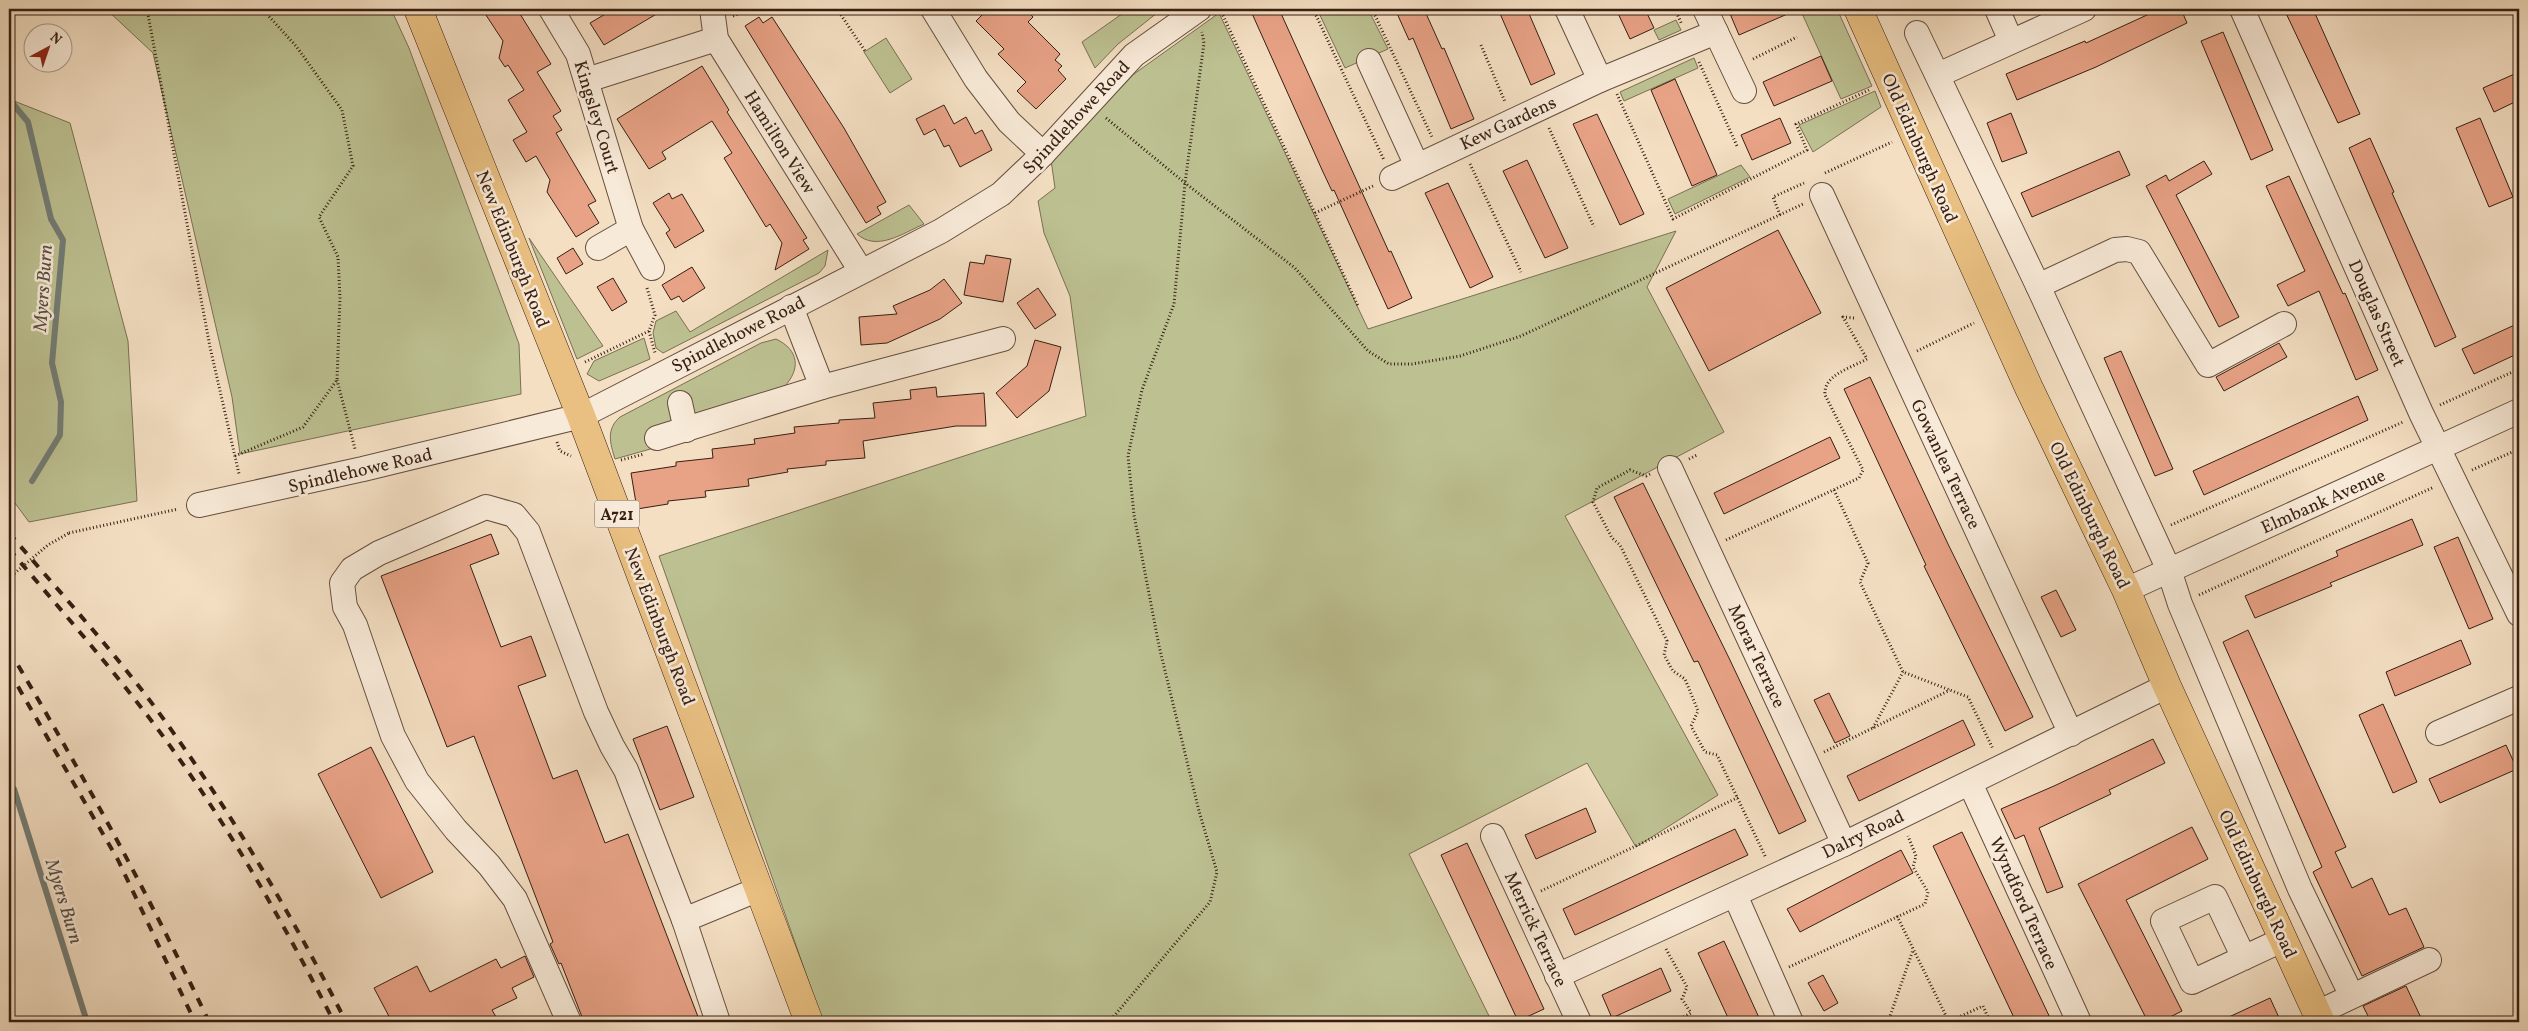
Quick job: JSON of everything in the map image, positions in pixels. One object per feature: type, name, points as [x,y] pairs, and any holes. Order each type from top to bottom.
[{"type":"main road","name":"New Edinburgh Road","points":[[418,9],[562,374],[581,416],[808,1022]]},
{"type":"main road","name":"Old Edinburgh Road","points":[[1858,9],[1995,313],[2126,590],[2167,686],[2319,1017]]},
{"type":"street","name":"Kingsley Court","points":[[551,9],[578,54],[588,80],[631,230],[652,268]]},
{"type":"street","name":"Hamilton View","points":[[712,9],[716,39],[862,271]]},
{"type":"street","points":[[934,9],[976,78],[1010,122],[1043,154]]},
{"type":"street","points":[[1567,9],[1605,78]]},
{"type":"street","points":[[1705,9],[1744,91]]},
{"type":"street","points":[[1998,9],[2011,41]]},
{"type":"street","points":[[1938,75],[2084,9]]},
{"type":"street","name":"Douglas Street","points":[[2242,9],[2421,413],[2519,614]]},
{"type":"street","name":"Spindlehowe Road","points":[[199,505],[363,470],[581,416],[941,231],[1001,194],[1090,105],[1110,79],[1134,55],[1200,17]]},
{"type":"street","name":"Kew Gardens","points":[[1389,173],[1417,166],[1605,78],[1716,32]]},
{"type":"street","name":"Old Edinburgh Road","points":[[1917,33],[2038,286],[2169,570],[2180,604],[2300,889],[2347,986]]},
{"type":"street","points":[[588,80],[716,39]]},
{"type":"street","points":[[1369,62],[1417,166]]},
{"type":"street","name":"Gowanlea Terrace","points":[[1816,184],[2071,734]]},
{"type":"street","points":[[598,248],[631,230]]},
{"type":"street","points":[[2038,286],[2115,250],[2127,249],[2139,252],[2208,365],[2284,324]]},
{"type":"street","points":[[791,307],[822,387]]},
{"type":"street","points":[[656,438],[822,387],[1003,339]]},
{"type":"street","points":[[680,403],[686,430]]},
{"type":"street","name":"Elmbank Avenue","points":[[2126,590],[2519,411]]},
{"type":"street","name":"Morar Terrace","points":[[1670,468],[1844,844]]},
{"type":"street","points":[[569,1022],[515,899],[489,865],[456,830],[417,781],[394,736],[355,625],[344,607],[342,583],[352,569],[379,553],[486,507],[514,515],[528,532],[596,712],[626,770],[684,920],[718,1022]]},
{"type":"street","name":"Dalry Road","points":[[1557,976],[1844,844],[2167,686]]},
{"type":"street","points":[[2438,733],[2519,698]]},
{"type":"street","name":"Wyndford Terrace","points":[[1970,783],[2079,1022]]},
{"type":"street","name":"Merrick Terrace","points":[[1493,836],[1579,1022]]},
{"type":"street","points":[[684,920],[759,889]]},
{"type":"street","points":[[1735,895],[1791,1022]]},
{"type":"street","points":[[2244,958],[2284,939]]},
{"type":"street","points":[[2319,1017],[2429,960]]},
{"type":"path","points":[[146,9],[210,346],[244,496]]},
{"type":"path","points":[[265,9],[264,12],[296,46],[342,110],[353,166],[319,217],[338,258],[340,298],[337,380],[363,470]]},
{"type":"path","points":[[837,9],[865,51]]},
{"type":"path","points":[[1220,9],[1358,306]]},
{"type":"path","points":[[1313,9],[1389,173],[1375,173],[1372,188],[1316,213]]},
{"type":"path","points":[[1372,9],[1440,155]]},
{"type":"path","points":[[1109,1022],[1210,902],[1217,872],[1199,811],[1160,646],[1134,515],[1128,456],[1142,390],[1174,304],[1185,183],[1204,43],[1200,17]]},
{"type":"path","points":[[1745,62],[1797,38]]},
{"type":"path","points":[[1691,43],[1737,146]]},
{"type":"path","points":[[1481,45],[1514,121]]},
{"type":"path","points":[[1605,78],[1673,219],[1807,150],[1796,124],[1868,91],[1888,78]]},
{"type":"path","points":[[1090,105],[1185,183],[1295,268],[1368,351],[1389,364],[1412,364],[1460,356],[1521,336],[1780,215],[1816,184]]},
{"type":"path","points":[[1540,108],[1594,227]]},
{"type":"path","points":[[1780,215],[1774,197],[1816,184],[1913,133]]},
{"type":"path","points":[[1462,146],[1521,272]]},
{"type":"path","points":[[652,268],[644,274],[655,314],[649,331],[662,373]]},
{"type":"path","points":[[1898,361],[1995,313]]},
{"type":"path","points":[[1708,549],[1859,478],[1863,470],[1825,395],[1824,387],[1830,379],[1866,359],[1843,317],[1880,320]]},
{"type":"path","points":[[562,374],[649,331]]},
{"type":"path","points":[[2151,534],[2519,369]]},
{"type":"path","points":[[235,456],[303,426],[337,380]]},
{"type":"path","points":[[2180,604],[2519,449]]},
{"type":"path","points":[[1697,455],[1670,468],[1646,476],[1630,470],[1597,488],[1593,502],[1612,538],[1620,545],[1667,641],[1664,655],[1673,671],[1685,679],[1698,711],[1691,726],[1705,752],[1717,755],[1739,797],[1775,876]]},
{"type":"path","points":[[1834,490],[1868,563],[1860,582],[1903,672],[1968,697],[2002,767]]},
{"type":"path","points":[[9,578],[48,545],[68,533],[199,505]]},
{"type":"path","points":[[1872,728],[1903,672]]},
{"type":"path","points":[[1806,762],[1950,690]]},
{"type":"path","points":[[1522,900],[1739,797]]},
{"type":"path","points":[[1771,976],[1925,904],[1928,892],[1914,868],[1916,856],[1899,817]]},
{"type":"path","points":[[1896,916],[1948,1022],[1982,1006],[1990,1022]]},
{"type":"path","points":[[1657,931],[1687,987],[1682,998],[1691,1013],[1676,1022]]},
{"type":"path","points":[[1888,1022],[1913,949]]},
{"type":"path","points":[[2117,1022],[2122,1020],[2123,1022]]},
{"type":"green space","points":[[106,9],[391,9],[409,48],[519,344],[521,394],[240,454],[232,397],[153,53]]},
{"type":"green space","points":[[1129,9],[1162,9],[1118,44],[1095,68],[1082,42]]},
{"type":"green space","points":[[1317,9],[1368,9],[1388,49],[1345,68]]},
{"type":"green space","points":[[1800,9],[1837,9],[1872,86],[1841,99]]},
{"type":"green space","points":[[1219,13],[1368,329],[1676,231],[1647,287],[1724,432],[1565,516],[1718,795],[1636,847],[1587,763],[1409,854],[1492,1022],[823,1022],[659,556],[1086,416],[1070,296],[1044,233],[1038,201],[1055,188],[1051,160],[1134,74]]},
{"type":"green space","points":[[1676,20],[1681,30],[1659,40],[1654,30]]},
{"type":"green space","points":[[886,38],[912,79],[890,93],[864,52]]},
{"type":"green space","points":[[1694,58],[1698,68],[1624,101],[1620,92]]},
{"type":"green space","points":[[1875,91],[1881,107],[1813,152],[1799,125]]},
{"type":"green space","points":[[9,99],[70,123],[128,341],[137,501],[29,522],[9,495]]},
{"type":"green space","points":[[1741,165],[1750,177],[1675,214],[1668,199]]},
{"type":"green space","points":[[909,205],[924,224],[899,236],[881,241],[865,239],[857,234]]},
{"type":"green space","points":[[529,238],[603,346],[577,359]]},
{"type":"green space","points":[[828,250],[825,266],[819,273],[663,353],[656,348],[653,333],[656,321],[676,311],[690,332]]},
{"type":"green space","points":[[644,338],[650,359],[599,381],[587,374],[594,361]]},
{"type":"green space","points":[[776,339],[784,343],[793,354],[795,360],[793,373],[784,387],[672,421],[654,448],[615,459],[610,436],[613,426],[620,417],[761,343]]},
{"type":"building","points":[[482,9],[517,9],[551,64],[537,72],[561,111],[553,116],[562,130],[556,133],[596,201],[588,205],[599,223],[576,237],[547,192],[550,180],[536,156],[526,162],[513,140],[527,132],[508,100],[524,90],[508,65],[505,67],[499,58],[503,41]]},
{"type":"building","points":[[614,9],[665,9],[604,45],[590,23]]},
{"type":"building","points":[[988,9],[1026,9],[1033,17],[1028,22],[1060,54],[1055,60],[1062,66],[1058,70],[1066,79],[1036,109],[1017,91],[1026,82],[998,54],[1004,49],[976,21]]},
{"type":"building","points":[[1250,9],[1279,9],[1389,252],[1391,251],[1412,298],[1388,309],[1334,190],[1332,191],[1323,172]]},
{"type":"building","points":[[1395,9],[1424,9],[1442,49],[1444,48],[1474,119],[1451,129],[1413,38],[1409,40]]},
{"type":"building","points":[[1498,9],[1527,9],[1555,74],[1531,85]]},
{"type":"building","points":[[1616,9],[1645,9],[1654,28],[1630,39]]},
{"type":"building","points":[[1728,9],[1799,9],[1739,35]]},
{"type":"building","points":[[2160,9],[2181,9],[2187,23],[2096,67],[2017,100],[2006,74],[2085,41],[2086,43]]},
{"type":"building","points":[[2284,9],[2313,9],[2360,114],[2338,123]]},
{"type":"building","points":[[759,17],[763,23],[772,17],[844,128],[886,202],[877,207],[881,214],[866,223],[745,26]]},
{"type":"building","points":[[2223,32],[2273,150],[2251,160],[2201,41]]},
{"type":"building","points":[[1821,56],[1832,81],[1774,106],[1763,82]]},
{"type":"building","points":[[702,66],[729,110],[727,112],[807,238],[803,240],[809,249],[775,270],[782,243],[770,224],[766,227],[724,158],[732,153],[712,121],[662,152],[666,159],[649,169],[617,119]]},
{"type":"building","points":[[2519,72],[2519,100],[2494,112],[2483,88]]},
{"type":"building","points":[[1675,79],[1717,175],[1692,186],[1651,90]]},
{"type":"building","points":[[944,105],[954,124],[966,117],[975,134],[982,130],[992,150],[960,167],[949,145],[944,147],[935,129],[924,135],[916,119]]},
{"type":"building","points":[[2011,113],[2027,153],[2002,162],[1987,123]]},
{"type":"building","points":[[1597,114],[1644,214],[1620,225],[1573,124]]},
{"type":"building","points":[[1780,118],[1791,143],[1752,160],[1741,135]]},
{"type":"building","points":[[2480,118],[2513,197],[2489,207],[2456,128]]},
{"type":"building","points":[[2370,138],[2394,192],[2392,193],[2456,337],[2435,347],[2349,148]]},
{"type":"building","points":[[2119,151],[2130,175],[2032,217],[2021,193]]},
{"type":"building","points":[[1527,160],[1568,248],[1545,258],[1503,171]]},
{"type":"building","points":[[2204,161],[2212,174],[2176,195],[2239,317],[2219,327],[2146,186],[2166,175],[2169,181]]},
{"type":"building","points":[[2289,176],[2343,294],[2345,293],[2378,370],[2356,380],[2319,291],[2288,306],[2277,285],[2305,271],[2266,186]]},
{"type":"building","points":[[1448,183],[1493,277],[1470,288],[1425,193]]},
{"type":"building","points":[[669,193],[672,199],[682,194],[704,231],[675,248],[666,233],[670,230],[653,203]]},
{"type":"building","points":[[1778,230],[1821,313],[1709,371],[1666,288]]},
{"type":"building","points":[[573,248],[583,264],[566,274],[557,258]]},
{"type":"building","points":[[986,255],[1011,259],[1003,302],[964,295],[970,262],[984,264]]},
{"type":"building","points":[[692,267],[705,288],[683,302],[679,296],[671,300],[662,285]]},
{"type":"building","points":[[613,278],[627,302],[612,311],[597,287]]},
{"type":"building","points":[[944,279],[962,303],[940,319],[887,343],[861,345],[859,317],[897,314],[893,306],[930,290]]},
{"type":"building","points":[[1038,288],[1056,315],[1035,329],[1017,303]]},
{"type":"building","points":[[2519,323],[2519,353],[2474,374],[2462,349]]},
{"type":"building","points":[[1035,340],[1061,347],[1049,391],[1017,418],[996,393],[1027,366]]},
{"type":"building","points":[[2279,343],[2287,357],[2224,391],[2216,377]]},
{"type":"building","points":[[2121,351],[2173,469],[2155,476],[2104,358]]},
{"type":"building","points":[[1870,377],[1948,544],[2033,717],[2005,731],[1924,566],[1926,565],[1844,389]]},
{"type":"building","points":[[936,387],[937,397],[984,393],[986,426],[956,426],[863,441],[865,458],[826,461],[826,465],[787,469],[788,472],[748,479],[749,486],[705,491],[706,497],[668,501],[668,504],[637,509],[631,473],[676,466],[676,462],[713,458],[712,449],[755,444],[754,439],[795,433],[794,427],[839,423],[839,420],[875,418],[873,403],[911,399],[910,390]]},
{"type":"building","points":[[2358,396],[2368,420],[2204,495],[2193,471]]},
{"type":"building","points":[[1830,437],[1840,458],[1724,514],[1714,493]]},
{"type":"building","points":[[1643,483],[1806,821],[1779,834],[1698,661],[1694,662],[1614,497]]},
{"type":"building","points":[[2412,519],[2423,545],[2330,583],[2332,586],[2255,618],[2245,596],[2338,556],[2336,551]]},
{"type":"building","points":[[491,534],[499,554],[470,565],[501,647],[531,636],[546,676],[518,686],[553,779],[577,770],[605,843],[628,834],[700,1022],[584,1022],[561,963],[559,964],[550,944],[553,942],[474,736],[447,747],[381,576]]},
{"type":"building","points":[[2458,537],[2493,619],[2469,629],[2434,547]]},
{"type":"building","points":[[2056,590],[2076,630],[2061,637],[2041,597]]},
{"type":"building","points":[[2248,630],[2346,847],[2335,852],[2352,888],[2372,878],[2389,915],[2406,908],[2424,947],[2362,976],[2313,872],[2322,867],[2223,642]]},
{"type":"building","points":[[2461,640],[2471,664],[2395,696],[2386,672]]},
{"type":"building","points":[[1829,693],[1850,736],[1835,743],[1814,700]]},
{"type":"building","points":[[2383,704],[2417,782],[2393,793],[2359,715]]},
{"type":"building","points":[[1963,720],[1975,745],[1859,801],[1847,776]]},
{"type":"building","points":[[667,726],[694,797],[660,810],[633,739]]},
{"type":"building","points":[[2153,739],[2165,763],[2109,790],[2111,794],[2039,828],[2063,887],[2047,893],[2024,835],[2015,839],[2001,809]]},
{"type":"building","points":[[2506,745],[2517,769],[2440,803],[2429,779]]},
{"type":"building","points":[[371,747],[433,872],[381,898],[318,774]]},
{"type":"building","points":[[1586,808],[1596,832],[1536,859],[1525,835]]},
{"type":"building","points":[[2192,827],[2208,859],[2126,900],[2182,1011],[2160,1022],[2148,1022],[2078,884]]},
{"type":"building","points":[[1735,829],[1748,855],[1575,935],[1563,909]]},
{"type":"building","points":[[1962,832],[2052,1022],[2016,1022],[1933,846]]},
{"type":"building","points":[[1467,843],[1544,1009],[1518,1021],[1441,855]]},
{"type":"building","points":[[1901,850],[1913,873],[1800,932],[1787,909]]},
{"type":"building","points":[[1724,941],[1761,1022],[1730,1022],[1698,953]]},
{"type":"building","points":[[525,956],[534,977],[512,988],[517,998],[492,1010],[499,1022],[392,1022],[374,988],[417,966],[430,992],[496,959],[501,968]]},
{"type":"building","points":[[1661,968],[1671,991],[1612,1018],[1602,995]]},
{"type":"building","points":[[1823,975],[1838,1003],[1824,1011],[1808,983]]},
{"type":"building","points":[[2406,986],[2423,1022],[2371,1022],[2363,1006]]},
{"type":"building","points":[[2270,998],[2281,1022],[2218,1022]]},
{"type":"waterway","name":"Myers Burn","points":[[9,99],[28,122],[51,219],[63,240],[52,363],[61,402],[60,435],[32,481]]},
{"type":"waterway","name":"Myers Burn","points":[[14,789],[87,1022]]},
{"type":"railway","points":[[9,533],[119,662],[181,744],[257,860],[346,1022]]},
{"type":"railway","points":[[9,549],[79,631],[174,751],[248,864],[334,1022]]},
{"type":"railway","points":[[9,650],[114,834],[163,927],[209,1022]]},
{"type":"railway","points":[[9,671],[118,860],[195,1022]]}]
